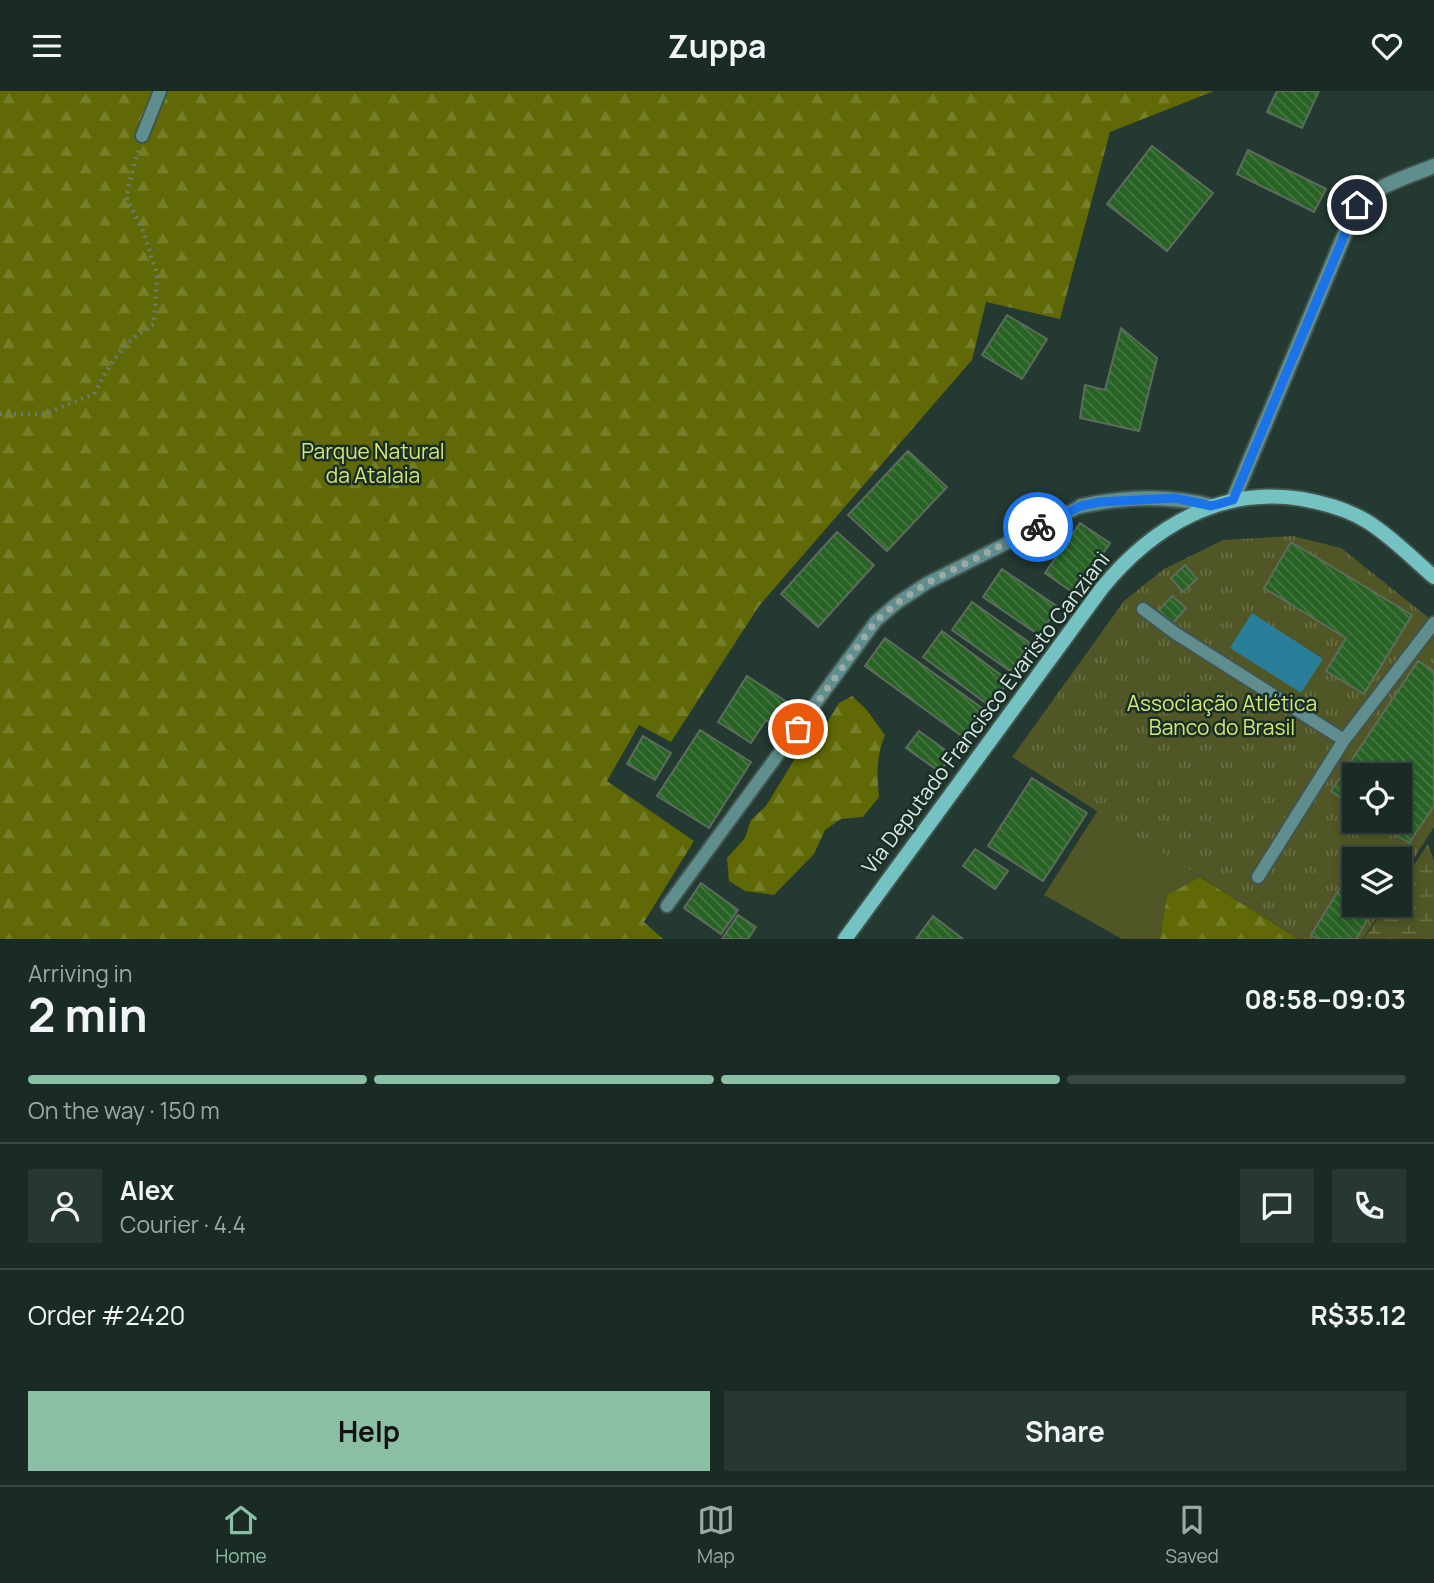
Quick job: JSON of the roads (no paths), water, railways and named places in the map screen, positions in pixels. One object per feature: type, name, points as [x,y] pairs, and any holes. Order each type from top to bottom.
[{"type":"street","points":[[1233,500],[1357,205],[1376,190],[1434,166]]},
{"type":"street","name":"Via Deputado Francisco Evaristo Canziani","points":[[845,939],[1115,572],[1144,544],[1167,527],[1211,506],[1233,500],[1260,496],[1316,502],[1367,521],[1434,577]]},
{"type":"street","points":[[1081,506],[1100,502],[1175,498],[1211,506]]},
{"type":"lane","points":[[142,136],[160,91]]},
{"type":"lane","points":[[667,906],[876,621],[927,583],[1081,506]]},
{"type":"lane","points":[[1143,609],[1175,633],[1344,740]]},
{"type":"lane","points":[[1258,877],[1344,740],[1434,623]]},
{"type":"water","points":[[1252,613],[1323,659],[1301,693],[1230,648]]},
{"type":"park label","name":"Parque Natural da Atalaia","points":[[373,464]]},
{"type":"park label","name":"Associação Atlética Banco do Brasil","points":[[1222,716]]}]
